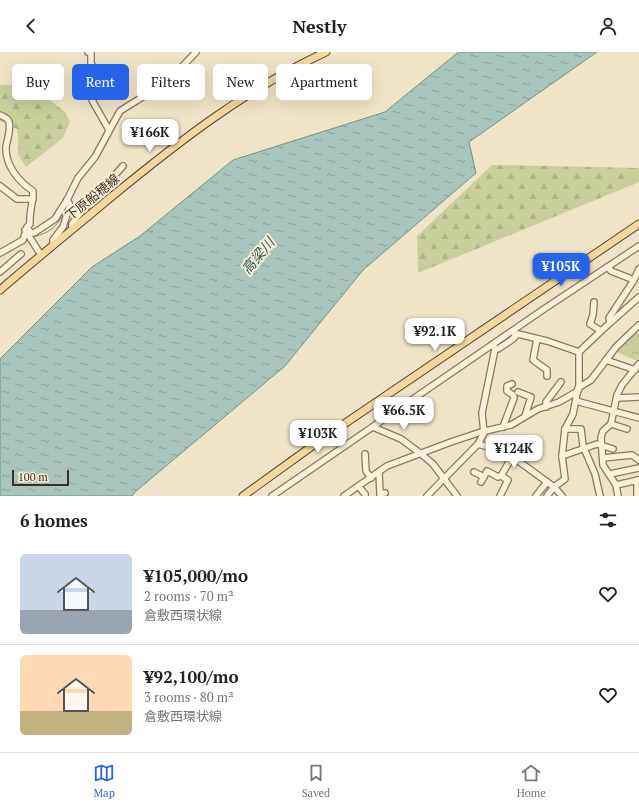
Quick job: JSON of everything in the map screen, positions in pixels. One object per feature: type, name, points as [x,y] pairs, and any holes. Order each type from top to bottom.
[{"type":"main road","name":"下原船穂線","points":[[0,290],[72,228],[205,123],[252,91],[326,52]]},
{"type":"main road","points":[[243,496],[322,439],[639,224]]},
{"type":"street","points":[[88,52],[91,54],[91,64],[96,68],[95,84],[90,89],[90,95],[92,102],[109,130]]},
{"type":"street","points":[[28,234],[34,233],[52,222],[68,201],[78,178],[95,157],[120,111],[165,83],[196,52]]},
{"type":"street","points":[[0,115],[7,118],[10,123],[6,156],[17,176],[33,191],[28,234],[23,240],[0,253]]},
{"type":"street","points":[[72,228],[72,224],[77,217],[123,166]]},
{"type":"street","points":[[0,186],[17,199],[33,199]]},
{"type":"street","points":[[54,245],[53,240],[63,227],[70,205],[68,201]]},
{"type":"street","points":[[28,234],[41,255]]},
{"type":"street","points":[[272,496],[494,347],[498,349],[514,333],[639,246]]},
{"type":"street","points":[[0,272],[21,254]]},
{"type":"street","points":[[608,268],[637,274],[609,318],[610,322]]},
{"type":"street","points":[[547,496],[554,487],[565,479],[562,456],[565,429],[573,414],[578,389],[579,352],[639,296]]},
{"type":"street","points":[[594,302],[593,315],[590,324],[601,331]]},
{"type":"street","points":[[344,496],[387,466],[420,453],[503,426],[511,425],[526,414],[546,405],[559,402],[591,380],[616,347],[639,325]]},
{"type":"street","points":[[514,333],[579,352]]},
{"type":"street","points":[[537,339],[533,360],[547,370],[547,376]]},
{"type":"street","points":[[428,496],[443,478],[478,444],[483,436],[482,413],[494,347]]},
{"type":"street","points":[[607,360],[635,370]]},
{"type":"street","points":[[618,496],[616,484],[604,465],[601,437],[603,431],[611,424],[617,398],[622,385],[639,364]]},
{"type":"street","points":[[546,405],[561,382]]},
{"type":"street","points":[[503,426],[514,398],[513,394],[507,391],[507,386],[512,384]]},
{"type":"street","points":[[518,392],[531,397],[526,414]]},
{"type":"street","points":[[617,398],[639,397]]},
{"type":"street","points":[[576,401],[639,418]]},
{"type":"street","points":[[611,424],[627,429]]},
{"type":"street","points":[[375,428],[401,439],[420,453],[433,464],[457,496]]},
{"type":"street","points":[[565,429],[581,429],[583,446],[595,474],[600,496]]},
{"type":"street","points":[[478,444],[506,452],[554,487],[562,496]]},
{"type":"street","points":[[562,456],[597,444],[612,449]]},
{"type":"street","points":[[365,454],[366,471],[371,478]]},
{"type":"street","points":[[603,458],[632,455],[639,460]]},
{"type":"street","points":[[502,476],[512,457]]},
{"type":"street","points":[[610,474],[639,468]]},
{"type":"street","points":[[474,472],[482,480],[487,471],[498,477],[502,476],[508,480],[500,496]]},
{"type":"street","points":[[379,472],[380,494],[386,493]]},
{"type":"street","points":[[616,484],[638,480],[637,496]]},
{"type":"street","points":[[536,496],[547,482]]},
{"type":"street","points":[[356,496],[357,488]]},
{"type":"street","points":[[357,488],[365,494],[365,496]]},
{"type":"green space","points":[[0,85],[12,85],[12,100],[50,100],[65,112],[70,122],[63,138],[26,167],[18,154],[17,129],[0,121]]},
{"type":"green space","points":[[492,165],[639,168],[639,182],[418,273],[417,236]]},
{"type":"green space","points":[[635,332],[639,334],[639,362],[615,351]]},
{"type":"water","name":"高梁川","points":[[461,52],[597,52],[469,142],[476,173],[363,270],[285,366],[132,496],[0,496],[0,359],[92,267],[140,236],[233,160],[385,112],[456,54]]},
{"type":"waterway","points":[[85,174],[97,159]]},
{"type":"waterway","points":[[33,237],[45,233],[54,227],[66,208]]},
{"type":"waterway","points":[[540,315],[549,309]]},
{"type":"waterway","points":[[379,426],[429,392]]},
{"type":"waterway","points":[[362,437],[373,430]]}]
